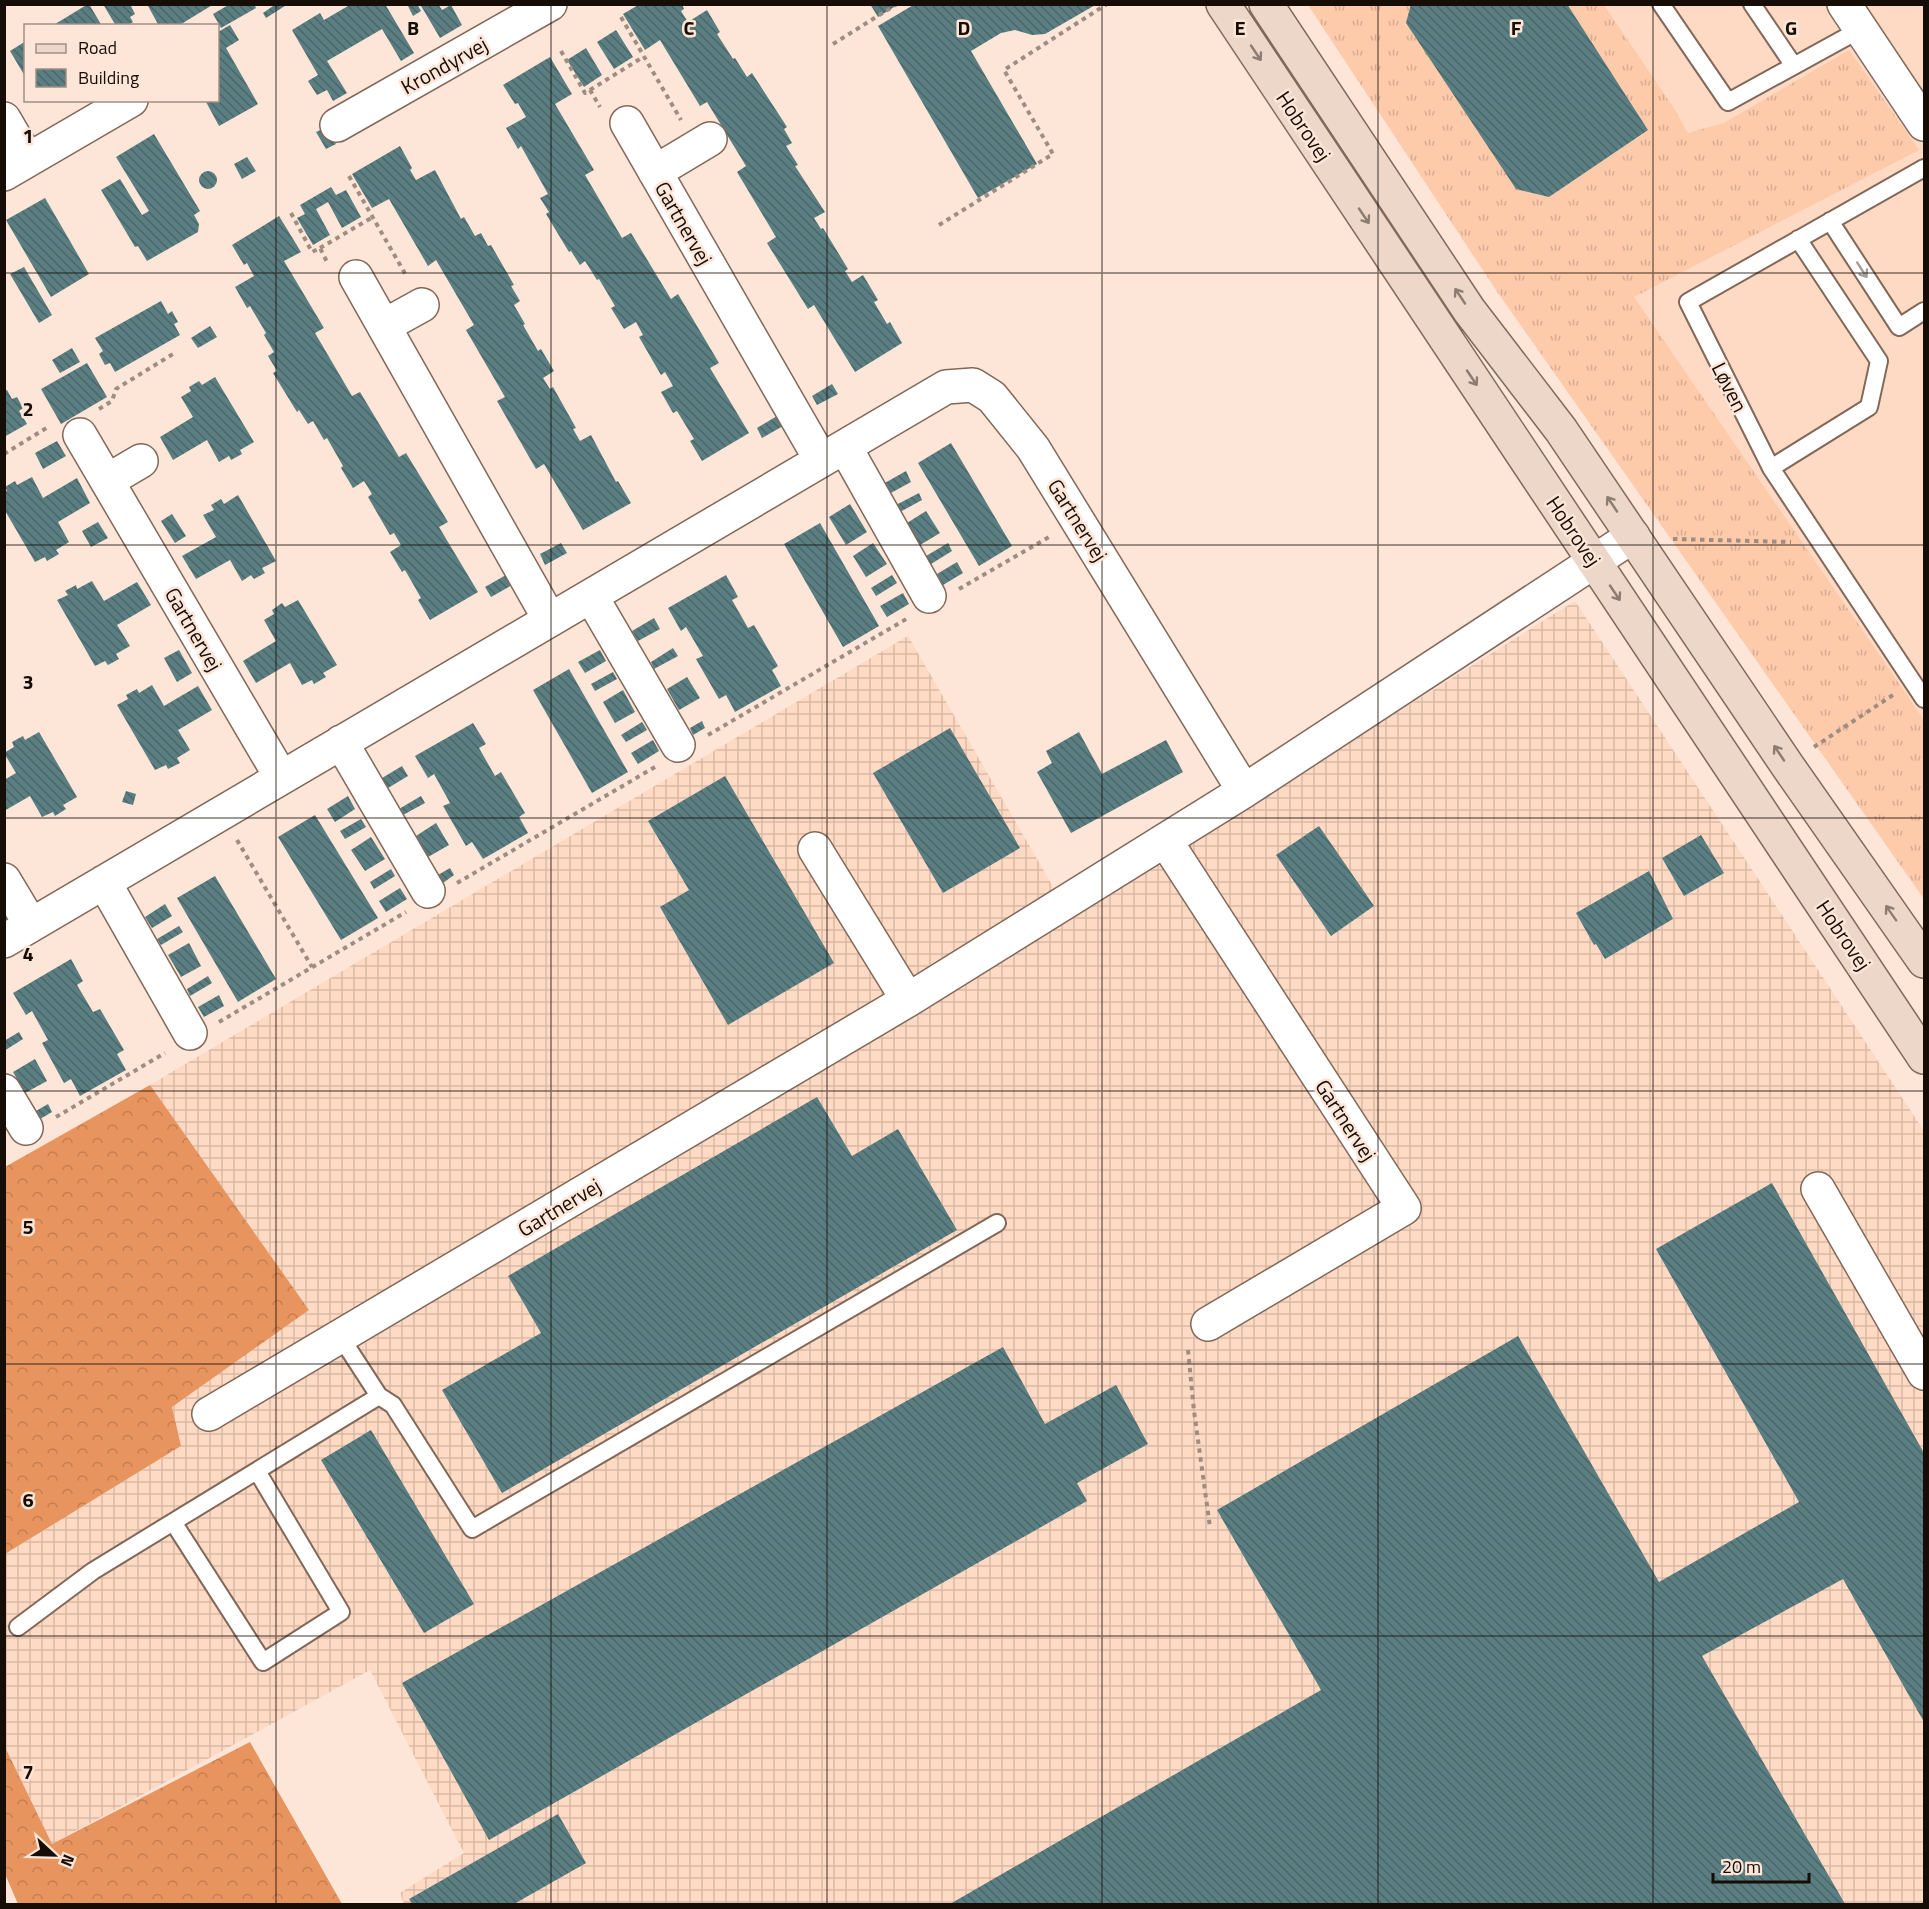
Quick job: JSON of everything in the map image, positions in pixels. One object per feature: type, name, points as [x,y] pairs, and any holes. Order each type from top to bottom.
[{"type":"main road","name":"Hobrovej","points":[[1223,4],[1924,1057]]},
{"type":"main road","name":"Hobrovej","points":[[1266,4],[1469,310],[1561,430],[1787,765],[1924,961]]},
{"type":"street","name":"Krondyrvej","points":[[337,124],[550,4]]},
{"type":"street","points":[[1853,17],[1924,124]]},
{"type":"street","points":[[4,119],[16,167],[128,102]]},
{"type":"street","name":"Gartnervej","points":[[627,123],[655,172],[833,453],[932,601]]},
{"type":"street","name":"Gartnervej","points":[[655,172],[710,139]]},
{"type":"street","points":[[356,277],[549,620]]},
{"type":"street","points":[[384,326],[416,293]]},
{"type":"street","name":"Gartnervej","points":[[4,880],[18,933],[946,387],[973,385],[992,397],[1033,448],[1244,791]]},
{"type":"street","name":"Gartnervej","points":[[80,435],[281,777]]},
{"type":"street","points":[[107,481],[141,461]]},
{"type":"street","name":"Gartnervej","points":[[209,1414],[908,1000],[1244,791],[1634,536]]},
{"type":"street","points":[[591,596],[680,749]]},
{"type":"street","points":[[341,742],[430,896]]},
{"type":"street","name":"Gartnervej","points":[[1165,840],[1404,1209],[1208,1324]]},
{"type":"street","points":[[815,849],[908,1000]]},
{"type":"street","points":[[104,882],[190,1037]]},
{"type":"street","points":[[4,1091],[26,1128]]},
{"type":"street","points":[[1818,1189],[1924,1373]]},
{"type":"lane","points":[[1661,4],[1728,102],[1794,66],[1853,17]]},
{"type":"lane","points":[[1752,4],[1794,66]]},
{"type":"lane","name":"Løven","points":[[1924,168],[1688,302],[1771,468],[1924,699]]},
{"type":"lane","points":[[1830,221],[1899,327],[1924,311]]},
{"type":"lane","points":[[1771,468],[1869,407],[1879,361],[1798,239]]},
{"type":"lane","points":[[340,1336],[379,1396],[393,1405],[472,1529],[997,1223]]},
{"type":"lane","points":[[18,1626],[93,1571],[379,1396]]},
{"type":"lane","points":[[173,1522],[263,1662],[341,1612],[256,1471]]},
{"type":"path","points":[[833,44],[897,4]]},
{"type":"path","points":[[939,225],[1053,154],[1004,70],[1107,4]]},
{"type":"path","points":[[621,17],[685,128],[701,126],[710,139]]},
{"type":"path","points":[[561,51],[585,93],[643,57]]},
{"type":"path","points":[[590,90],[613,130],[627,123]]},
{"type":"path","points":[[349,176],[416,293]]},
{"type":"path","points":[[291,213],[312,252],[373,217]]},
{"type":"path","points":[[320,248],[339,287],[356,277]]},
{"type":"path","points":[[26,1128],[29,1133],[932,601],[1078,521]]},
{"type":"path","points":[[1634,536],[1822,543]]},
{"type":"path","points":[[1787,765],[1913,682]]},
{"type":"path","points":[[221,813],[312,967]]},
{"type":"path","points":[[1208,1324],[1186,1335],[1210,1527]]},
{"type":"shaded area","points":[[1385,5],[1924,5],[1924,728],[1518,211]]},
{"type":"shaded area","points":[[1575,601],[1924,1131],[1924,1904],[404,1904],[400,1893],[464,1853],[370,1670],[52,1844],[5,1747],[5,1554],[181,1446],[172,1407],[309,1310],[150,1085],[908,636],[1069,918]]},
{"type":"green space","points":[[1308,5],[1411,5],[1406,23],[1517,189],[1549,197],[1648,130],[1567,5],[1604,5],[1688,133],[1724,123],[1849,50],[1919,150],[1634,297],[1924,720],[1924,899],[1498,293]]},
{"type":"green space","points":[[150,1085],[309,1310],[172,1407],[181,1446],[5,1554],[5,1167]]},
{"type":"green space","points":[[250,1742],[342,1904],[18,1904],[5,1874],[5,1747],[52,1844]]},
{"type":"building","points":[[88,4],[101,24],[55,24]]},
{"type":"building","points":[[103,4],[123,4],[124,6],[130,4],[135,14],[130,17],[133,22],[115,24]]},
{"type":"building","points":[[147,4],[214,4],[181,24],[158,24]]},
{"type":"building","points":[[230,4],[254,4],[256,8],[221,28],[213,14]]},
{"type":"building","points":[[276,4],[288,4],[266,18],[263,13]]},
{"type":"building","points":[[348,4],[385,4],[414,53],[401,61],[382,29],[327,61],[347,93],[333,101],[327,90],[317,95],[308,81],[318,75],[292,30],[320,13],[324,20]]},
{"type":"building","points":[[417,4],[421,11],[413,16],[408,6]]},
{"type":"building","points":[[420,4],[438,4],[442,10],[451,5],[462,25],[440,38]]},
{"type":"building","points":[[640,4],[682,4],[684,9],[681,11],[688,22],[707,10],[720,32],[717,34],[733,59],[735,58],[747,77],[752,73],[787,127],[784,129],[792,143],[786,146],[798,165],[795,166],[825,212],[814,218],[821,229],[823,228],[848,269],[845,271],[852,282],[863,275],[878,300],[874,302],[887,324],[890,322],[902,343],[855,372],[814,305],[808,309],[767,243],[776,237],[737,172],[746,166],[707,102],[700,106],[660,40],[645,50],[623,14]]},
{"type":"building","points":[[870,4],[899,4],[878,17]]},
{"type":"building","points":[[915,4],[1097,4],[1045,34],[1032,35],[1015,30],[1001,33],[971,51],[1037,164],[978,198],[878,26]]},
{"type":"building","points":[[1411,4],[1567,4],[1648,130],[1549,197],[1516,189],[1406,23]]},
{"type":"building","points":[[230,25],[239,40],[226,48],[258,104],[219,126],[206,102],[219,102],[219,31]]},
{"type":"building","points":[[616,30],[633,57],[614,69],[597,42]]},
{"type":"building","points":[[24,42],[24,75],[10,51]]},
{"type":"building","points":[[586,48],[602,75],[584,87],[567,60]]},
{"type":"building","points":[[550,57],[572,94],[555,104],[594,170],[585,175],[622,238],[631,233],[671,299],[678,294],[719,363],[710,368],[749,433],[702,461],[690,441],[694,439],[677,411],[673,413],[661,392],[673,386],[665,372],[661,375],[639,337],[643,335],[636,322],[624,329],[611,308],[615,306],[599,279],[597,280],[585,261],[580,265],[571,251],[569,252],[546,214],[549,212],[540,198],[548,194],[521,146],[518,149],[506,128],[526,117],[503,85]]},
{"type":"building","points":[[327,127],[336,144],[326,149],[316,132]]},
{"type":"building","points":[[154,134],[200,211],[194,215],[199,224],[198,232],[147,261],[138,246],[135,247],[101,190],[120,179],[142,215],[149,211],[116,157]]},
{"type":"building","points":[[400,146],[416,180],[435,170],[461,219],[464,217],[475,236],[481,233],[488,246],[491,245],[514,285],[511,286],[520,301],[514,305],[525,324],[523,325],[538,351],[541,349],[554,371],[543,378],[550,389],[553,387],[576,428],[573,429],[580,441],[591,435],[616,482],[618,481],[631,503],[583,530],[544,464],[536,469],[497,401],[505,397],[466,330],[474,325],[436,260],[428,266],[389,199],[372,208],[352,174]]},
{"type":"building","points":[[247,157],[256,171],[242,179],[234,164]]},
{"type":"building","points":[[208,171],[214,174],[217,180],[214,186],[208,189],[202,186],[199,180],[202,174]]},
{"type":"building","points":[[331,187],[336,195],[346,190],[361,217],[342,228],[328,202],[316,209],[330,235],[313,245],[297,218],[305,214],[300,205]]},
{"type":"building","points":[[45,198],[89,274],[51,297],[6,220]]},
{"type":"building","points":[[279,216],[301,252],[284,261],[324,328],[315,333],[352,396],[360,392],[399,457],[406,453],[448,522],[439,527],[478,592],[430,620],[405,570],[402,572],[390,552],[401,545],[394,533],[390,535],[368,497],[372,494],[364,481],[353,488],[327,438],[324,440],[313,421],[308,424],[299,410],[297,412],[273,373],[277,371],[268,356],[274,352],[264,335],[266,333],[250,306],[247,308],[235,287],[254,276],[247,263],[244,265],[232,245]]},
{"type":"building","points":[[24,267],[52,315],[39,323],[10,274]]},
{"type":"building","points":[[161,301],[168,314],[172,311],[178,322],[174,324],[180,335],[115,372],[110,363],[105,365],[99,354],[103,351],[95,338]]},
{"type":"building","points":[[210,326],[217,337],[198,348],[191,338]]},
{"type":"building","points":[[72,348],[80,362],[60,373],[52,360]]},
{"type":"building","points":[[87,363],[107,397],[61,424],[41,389]]},
{"type":"building","points":[[215,377],[254,442],[240,450],[242,454],[231,460],[229,456],[219,462],[207,440],[173,460],[160,437],[193,417],[181,397],[191,391],[189,387],[199,381],[202,385]]},
{"type":"building","points":[[832,384],[838,394],[817,405],[812,396]]},
{"type":"building","points":[[7,390],[12,399],[17,397],[23,408],[19,411],[27,424],[4,437],[4,391]]},
{"type":"building","points":[[777,416],[783,426],[762,438],[757,428]]},
{"type":"building","points":[[57,441],[66,456],[43,469],[35,453]]},
{"type":"building","points":[[951,443],[1012,546],[979,566],[918,463]]},
{"type":"building","points":[[906,471],[911,482],[889,494],[883,484]]},
{"type":"building","points":[[32,477],[43,498],[77,478],[90,503],[58,522],[69,542],[56,550],[59,554],[47,561],[45,557],[35,562],[4,509],[4,492],[7,491],[5,487],[15,481],[17,485]]},
{"type":"building","points":[[919,493],[922,500],[900,512],[896,505]]},
{"type":"building","points":[[238,495],[276,561],[262,568],[265,573],[254,579],[251,575],[242,581],[230,560],[196,579],[182,556],[216,537],[203,515],[214,510],[211,505],[221,499],[224,504]]},
{"type":"building","points":[[850,504],[867,532],[846,545],[829,517]]},
{"type":"building","points":[[926,511],[940,533],[920,545],[907,523]]},
{"type":"building","points":[[172,514],[186,536],[175,543],[161,521]]},
{"type":"building","points":[[98,522],[108,538],[91,547],[82,531]]},
{"type":"building","points":[[820,523],[879,626],[843,647],[784,544]]},
{"type":"building","points":[[561,543],[567,553],[545,565],[540,554]]},
{"type":"building","points":[[873,543],[887,564],[866,577],[853,556]]},
{"type":"building","points":[[948,543],[952,551],[931,564],[926,556]]},
{"type":"building","points":[[957,562],[963,573],[943,585],[937,574]]},
{"type":"building","points":[[506,575],[512,585],[491,597],[485,587]]},
{"type":"building","points":[[726,575],[738,597],[732,600],[748,628],[754,625],[778,666],[772,670],[781,686],[735,712],[726,695],[719,699],[696,659],[703,656],[686,627],[681,631],[668,608]]},
{"type":"building","points":[[892,575],[897,583],[876,596],[871,588]]},
{"type":"building","points":[[92,581],[104,601],[137,582],[151,605],[117,625],[130,646],[116,654],[119,659],[108,665],[105,661],[95,666],[57,600],[68,595],[65,591],[76,585],[77,589]]},
{"type":"building","points":[[903,593],[909,604],[887,617],[880,606]]},
{"type":"building","points":[[298,600],[337,665],[323,673],[326,677],[314,684],[312,680],[302,685],[290,663],[256,683],[243,661],[276,641],[264,620],[274,614],[272,610],[282,603],[285,607]]},
{"type":"building","points":[[654,618],[660,629],[638,641],[632,631]]},
{"type":"building","points":[[673,648],[678,656],[654,669],[651,662]]},
{"type":"building","points":[[179,650],[192,673],[177,682],[164,658]]},
{"type":"building","points":[[600,650],[606,661],[585,673],[578,662]]},
{"type":"building","points":[[569,669],[628,772],[592,793],[533,690]]},
{"type":"building","points":[[613,672],[617,679],[595,691],[591,684]]},
{"type":"building","points":[[687,677],[700,698],[679,710],[667,689]]},
{"type":"building","points":[[152,685],[164,706],[198,686],[212,710],[178,730],[190,750],[177,758],[180,763],[168,769],[166,765],[155,770],[117,705],[128,699],[126,695],[137,689],[139,693]]},
{"type":"building","points":[[623,690],[635,712],[615,723],[603,702]]},
{"type":"building","points":[[702,721],[705,728],[693,735],[690,728]]},
{"type":"building","points":[[642,722],[647,730],[626,742],[621,735]]},
{"type":"building","points":[[473,723],[486,744],[479,748],[495,776],[501,772],[525,813],[519,817],[528,833],[483,859],[472,842],[466,846],[443,806],[450,803],[434,774],[428,778],[415,756]]},
{"type":"building","points":[[950,728],[1020,848],[943,893],[873,773]]},
{"type":"building","points":[[39,732],[77,797],[63,805],[66,809],[55,816],[53,812],[42,817],[30,796],[4,811],[4,780],[16,773],[4,753],[14,747],[12,742],[23,736],[25,740]]},
{"type":"building","points":[[1079,732],[1102,774],[1166,740],[1183,772],[1071,833],[1037,772],[1052,763],[1046,751]]},
{"type":"building","points":[[653,740],[659,751],[638,764],[631,753]]},
{"type":"building","points":[[402,766],[408,776],[388,788],[382,778]]},
{"type":"building","points":[[725,776],[834,963],[728,1025],[660,907],[689,890],[648,821]]},
{"type":"building","points":[[126,791],[136,794],[133,805],[122,802]]},
{"type":"building","points":[[348,796],[355,809],[335,822],[327,809]]},
{"type":"building","points":[[421,796],[425,803],[403,815],[399,809]]},
{"type":"building","points":[[315,815],[378,918],[341,940],[278,837]]},
{"type":"building","points":[[361,819],[366,827],[345,839],[340,831]]},
{"type":"building","points":[[436,823],[449,845],[428,857],[416,836]]},
{"type":"building","points":[[1319,826],[1374,906],[1331,936],[1276,855]]},
{"type":"building","points":[[1701,835],[1724,873],[1684,896],[1662,858]]},
{"type":"building","points":[[371,837],[385,859],[365,871],[351,850]]},
{"type":"building","points":[[450,868],[454,875],[443,883],[438,875]]},
{"type":"building","points":[[391,869],[395,876],[374,889],[370,882]]},
{"type":"building","points":[[1649,871],[1673,919],[1605,959],[1596,944],[1594,945],[1576,913]]},
{"type":"building","points":[[215,876],[276,979],[238,1002],[177,898]]},
{"type":"building","points":[[400,888],[407,899],[386,912],[379,901]]},
{"type":"building","points":[[165,904],[172,916],[152,928],[145,917]]},
{"type":"building","points":[[179,926],[183,932],[161,945],[157,939]]},
{"type":"building","points":[[189,943],[201,966],[181,977],[168,955]]},
{"type":"building","points":[[71,959],[83,981],[77,985],[93,1012],[100,1009],[124,1050],[117,1054],[126,1070],[80,1096],[71,1079],[64,1083],[42,1043],[48,1040],[32,1011],[26,1015],[13,993]]},
{"type":"building","points":[[208,976],[212,983],[190,996],[187,989]]},
{"type":"building","points":[[219,995],[224,1006],[204,1017],[198,1007]]},
{"type":"building","points":[[19,1032],[23,1039],[4,1051],[4,1041]]},
{"type":"building","points":[[35,1059],[47,1081],[25,1093],[13,1072]]},
{"type":"building","points":[[817,1097],[852,1156],[898,1129],[957,1230],[502,1493],[442,1390],[541,1333],[508,1276]]},
{"type":"building","points":[[48,1104],[52,1112],[40,1119],[36,1111]]},
{"type":"building","points":[[1772,1183],[1924,1453],[1924,1722],[1843,1579],[1702,1656],[1845,1904],[950,1904],[1321,1690],[1217,1510],[1518,1336],[1659,1582],[1799,1502],[1656,1249]]},
{"type":"building","points":[[1003,1347],[1045,1424],[1116,1385],[1148,1444],[1077,1483],[1087,1501],[489,1840],[402,1683]]},
{"type":"building","points":[[371,1430],[474,1604],[424,1633],[321,1460]]},
{"type":"building","points":[[558,1814],[586,1863],[514,1904],[412,1904],[409,1899]]}]
